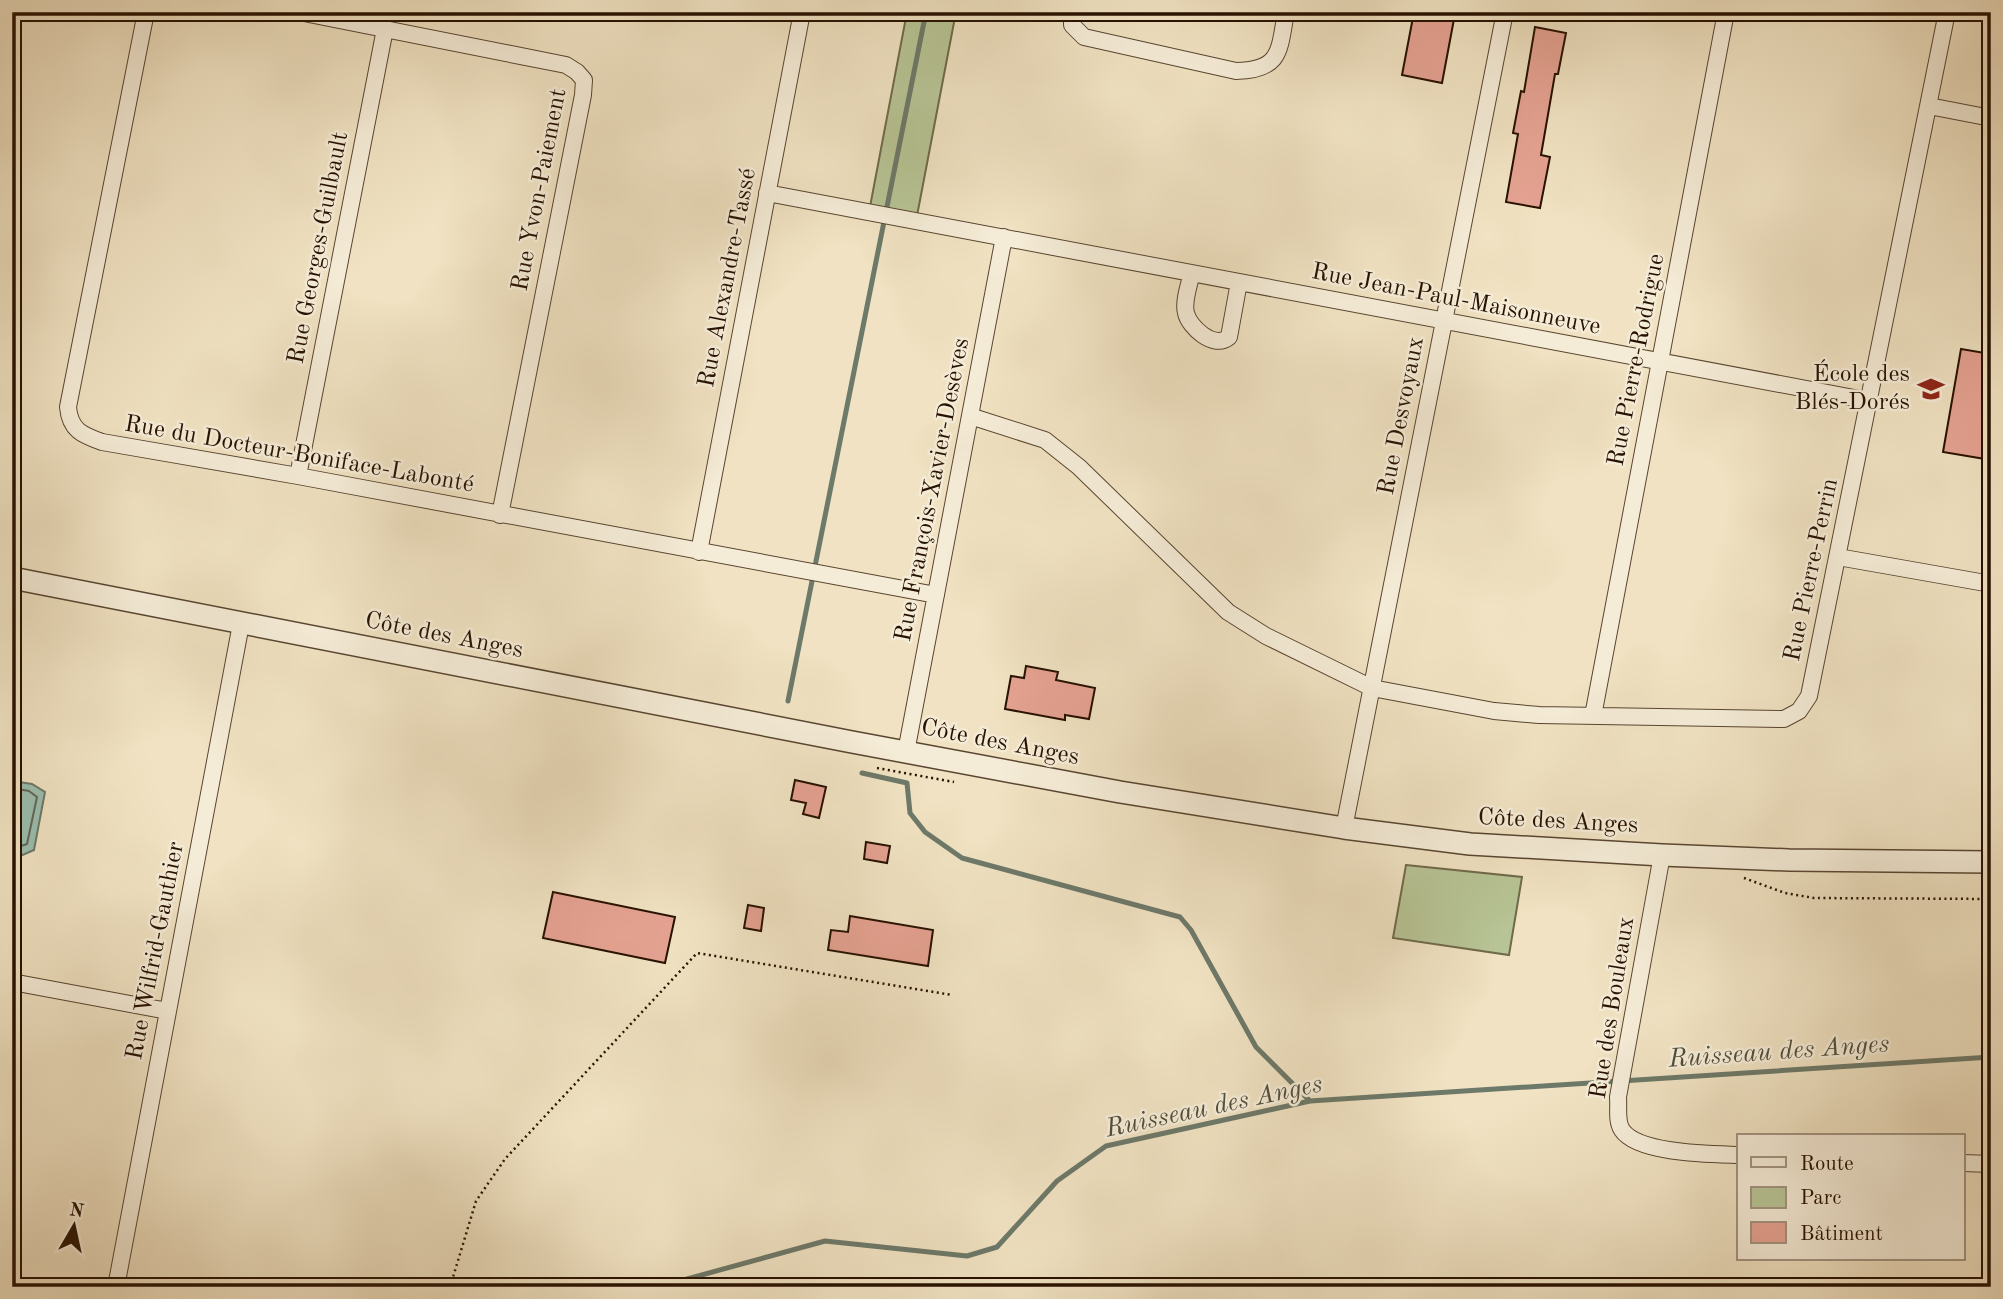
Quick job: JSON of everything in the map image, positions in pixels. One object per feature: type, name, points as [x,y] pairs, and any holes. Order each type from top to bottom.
[{"type":"street","name":"Rue du Docteur-Boniface-Labonté","points":[[146,12],[68,408],[69,420],[86,436],[102,442],[936,595]]},
{"type":"street","name":"Rue Yvon-Paiement","points":[[299,12],[566,65],[584,80],[500,515]]},
{"type":"street","name":"Rue Alexandre-Tassé","points":[[699,552],[802,12]]},
{"type":"street","points":[[1072,12],[1072,25],[1084,37],[1236,71],[1257,70],[1271,61],[1279,50],[1286,12]]},
{"type":"street","name":"Rue Desvoyaux","points":[[1344,828],[1505,12]]},
{"type":"street","name":"Rue Pierre-Rodrigue","points":[[1593,716],[1726,12]]},
{"type":"street","name":"Rue Pierre-Perrin","points":[[970,416],[1045,440],[1079,467],[1228,612],[1266,636],[1371,688],[1494,711],[1539,715],[1784,719],[1799,711],[1809,696],[1947,12]]},
{"type":"street","name":"Rue Georges-Guilbault","points":[[298,476],[385,29]]},
{"type":"street","points":[[1929,106],[1991,118]]},
{"type":"street","name":"Rue Jean-Paul-Maisonneuve","points":[[767,192],[1870,401]]},
{"type":"street","name":"Rue François-Xavier-Desèves","points":[[906,752],[1004,237]]},
{"type":"street","points":[[1192,273],[1185,310],[1189,321],[1211,342],[1219,343],[1229,337],[1239,282]]},
{"type":"street","points":[[1838,557],[1991,584]]},
{"type":"street","name":"Côte des Anges","points":[[12,578],[906,752],[1120,792],[1344,828],[1470,844],[1662,855],[1788,860],[1991,862]]},
{"type":"street","name":"Rue Wilfrid-Gauthier","points":[[116,1287],[242,624]]},
{"type":"street","name":"Rue des Bouleaux","points":[[1662,855],[1618,1097],[1619,1120],[1623,1130],[1643,1145],[1708,1154],[1737,1155]]},
{"type":"street","points":[[12,982],[168,1011]]},
{"type":"street","points":[[1965,1163],[1991,1164]]},
{"type":"path","points":[[450,1287],[476,1201],[505,1159],[697,953],[952,995]]},
{"type":"green space","points":[[907,12],[956,12],[916,221],[869,212]]},
{"type":"green space","points":[[1406,865],[1522,877],[1509,955],[1393,938]]},
{"type":"water","points":[[12,781],[32,784],[45,792],[34,850],[18,857],[12,856]]},
{"type":"building","points":[[1414,12],[1454,19],[1442,83],[1402,75]]},
{"type":"building","points":[[1535,27],[1566,33],[1558,74],[1555,74],[1541,155],[1550,157],[1540,208],[1506,202],[1518,134],[1513,133],[1521,91],[1524,92]]},
{"type":"building","points":[[1961,349],[1991,354],[1991,460],[1943,452]]},
{"type":"building","points":[[1026,666],[1058,672],[1056,680],[1095,688],[1089,719],[1065,715],[1065,720],[1005,709],[1011,676],[1024,678]]},
{"type":"building","points":[[795,780],[826,787],[819,818],[803,814],[806,803],[791,800]]},
{"type":"building","points":[[866,842],[890,846],[887,863],[864,859]]},
{"type":"building","points":[[553,892],[675,917],[665,963],[543,938]]},
{"type":"building","points":[[748,905],[764,908],[761,931],[744,928]]},
{"type":"building","points":[[850,916],[933,930],[928,966],[828,950],[831,930],[848,932]]},
{"type":"waterway","points":[[788,701],[926,12]]},
{"type":"waterway","points":[[862,773],[907,783],[910,813],[925,832],[962,858],[1180,917],[1191,930],[1256,1047],[1310,1101]]},
{"type":"waterway","name":"Ruisseau des Anges","points":[[658,1287],[825,1241],[967,1256],[997,1247],[1057,1181],[1106,1146],[1310,1101],[1991,1057]]},
{"type":"place","name":"École des Blés-Dorés","points":[[1931,389]]}]
